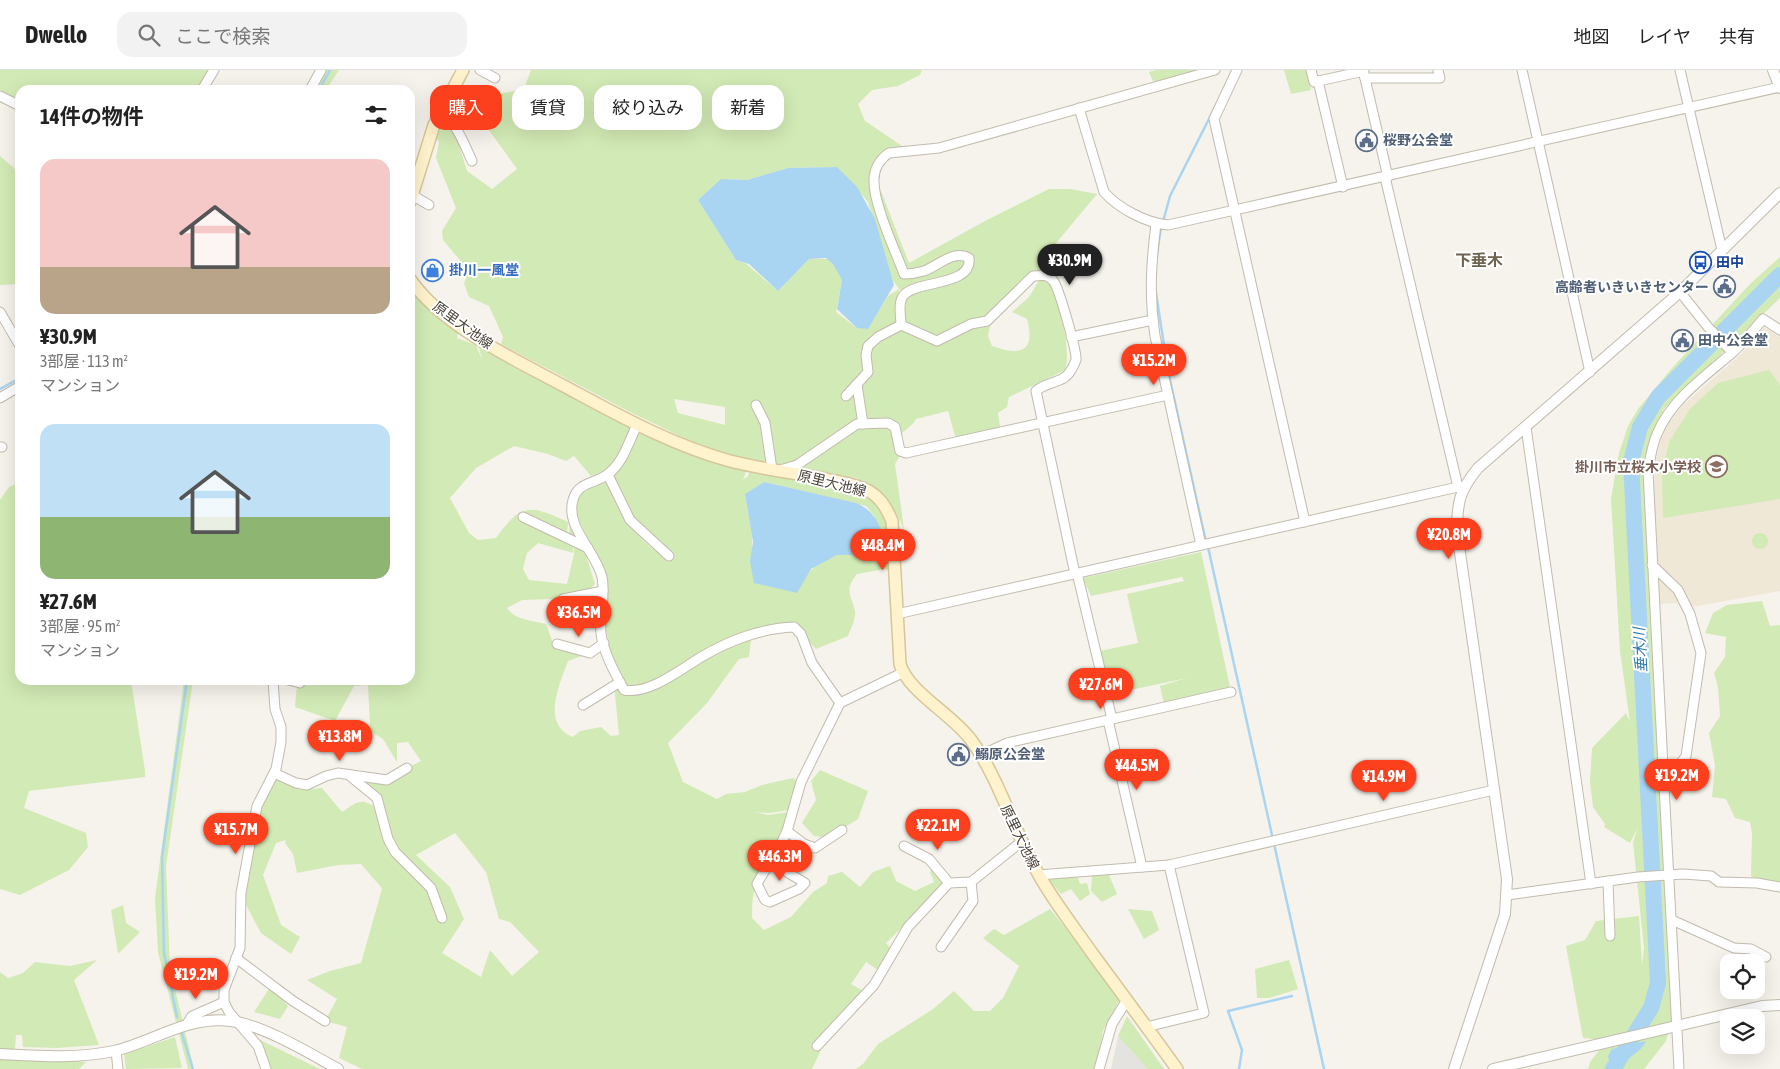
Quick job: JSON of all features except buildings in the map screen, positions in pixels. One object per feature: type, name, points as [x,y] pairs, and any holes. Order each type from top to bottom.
[{"type":"main road","points":[[455,85],[463,70]]},
{"type":"main road","points":[[415,186],[433,130]]},
{"type":"main road","name":"原里大池線","points":[[415,284],[446,315],[482,341],[636,425],[705,453],[865,489],[878,497],[886,506],[892,521],[896,548],[897,614],[902,673],[913,686],[954,720],[981,755],[1021,842],[1052,898],[1177,1069]]},
{"type":"street","points":[[205,85],[214,70]]},
{"type":"street","points":[[313,85],[321,70]]},
{"type":"street","points":[[480,70],[495,78]]},
{"type":"street","points":[[901,325],[900,300],[905,292],[912,288],[936,285],[967,271],[970,265],[969,258],[962,255],[949,258],[924,270],[904,274],[876,196],[874,180],[876,167],[884,157],[889,154],[939,148],[1215,70]]},
{"type":"street","points":[[1237,70],[1214,118],[1305,522]]},
{"type":"street","points":[[1311,70],[1314,82],[1364,73],[1440,78],[1438,70]]},
{"type":"street","points":[[1522,70],[1590,372]]},
{"type":"street","points":[[1680,70],[1722,250]]},
{"type":"street","points":[[1078,108],[1104,192],[1112,201],[1156,224],[1168,225],[1780,87],[1773,70]]},
{"type":"street","points":[[1364,73],[1461,486],[1457,508],[1458,532],[1507,895],[1505,914],[1454,1069]]},
{"type":"street","points":[[1318,81],[1343,187]]},
{"type":"street","points":[[0,96],[15,104]]},
{"type":"street","points":[[456,130],[472,161]]},
{"type":"street","points":[[897,614],[1461,486],[1478,468],[1680,292],[1780,193]]},
{"type":"street","points":[[415,200],[429,204]]},
{"type":"street","points":[[1156,224],[1150,267],[1150,301],[1201,545]]},
{"type":"street","points":[[901,325],[937,341],[971,324],[988,321],[1026,281],[1034,276],[1044,274],[1053,280],[1059,292],[1076,359],[1070,372],[1063,379],[1041,386],[1036,391],[1041,422],[1142,867]]},
{"type":"street","points":[[1680,292],[1729,350]]},
{"type":"street","points":[[0,312],[15,338]]},
{"type":"street","points":[[1070,337],[1153,320]]},
{"type":"street","points":[[1679,1069],[1672,920],[1666,876],[1664,786],[1648,471],[1656,435],[1664,419],[1703,375],[1763,320],[1780,330]]},
{"type":"street","points":[[846,396],[868,372],[866,355],[868,346],[878,337],[901,325]]},
{"type":"street","points":[[857,385],[863,424]]},
{"type":"street","points":[[0,398],[15,389]]},
{"type":"street","points":[[756,405],[765,423],[776,469],[797,465],[857,424],[888,423],[895,427],[900,451],[906,453],[1168,394]]},
{"type":"street","points":[[636,425],[620,461],[608,475],[578,488],[573,500],[572,511],[576,524],[602,576],[601,634],[610,665],[624,690],[632,691],[664,680],[704,655],[746,636],[780,628],[794,627],[801,634],[812,663],[840,703]]},
{"type":"street","points":[[1526,427],[1592,884]]},
{"type":"street","points":[[608,475],[630,520],[669,556]]},
{"type":"street","points":[[522,517],[589,548]]},
{"type":"street","points":[[1652,565],[1678,590],[1690,614],[1701,653],[1686,756],[1664,786]]},
{"type":"street","points":[[563,599],[603,591]]},
{"type":"street","points":[[557,644],[590,653],[604,643]]},
{"type":"street","points":[[772,863],[805,883],[799,889],[770,902],[766,900],[757,884],[769,863],[772,863],[787,831],[802,782],[840,703],[902,673]]},
{"type":"street","points":[[583,705],[620,682]]},
{"type":"street","points":[[266,1069],[258,1046],[237,1022],[224,1002],[224,990],[240,948],[242,893],[257,806],[274,773],[282,742],[281,726],[275,709],[273,685]]},
{"type":"street","points":[[981,755],[1007,743],[1231,692]]},
{"type":"street","points":[[274,773],[296,784],[307,785],[326,776],[338,773],[387,780],[407,768]]},
{"type":"street","points":[[350,776],[377,798],[388,839],[395,852],[431,888],[442,918]]},
{"type":"street","points":[[1038,875],[1168,865],[1494,790]]},
{"type":"street","points":[[787,831],[804,844],[815,848],[842,830]]},
{"type":"street","points":[[818,1046],[874,985],[908,927],[948,883],[971,882],[1021,842]]},
{"type":"street","points":[[904,846],[929,859],[948,883]]},
{"type":"street","points":[[1146,1027],[1204,1013],[1168,865]]},
{"type":"street","points":[[1507,895],[1638,877],[1666,876],[1711,876],[1719,882],[1757,883],[1780,887]]},
{"type":"street","points":[[1608,881],[1610,936]]},
{"type":"street","points":[[941,948],[973,901],[971,882]]},
{"type":"street","points":[[1672,920],[1734,948],[1752,949],[1766,957]]},
{"type":"street","points":[[236,958],[293,1001],[325,1021]]},
{"type":"street","points":[[1099,1069],[1112,1024],[1127,1000]]},
{"type":"street","points":[[187,1024],[192,1016],[224,1002]]},
{"type":"street","points":[[1493,1069],[1762,1006],[1780,1005]]},
{"type":"street","points":[[0,1054],[74,1057],[116,1050],[187,1024],[209,1020],[237,1022],[274,1036],[338,1069]]},
{"type":"street","points":[[116,1050],[118,1069]]},
{"type":"shaded area","name":"掛川市立桜木小学校","points":[[1764,327],[1780,337],[1780,591],[1687,608],[1685,603],[1657,604],[1654,466],[1664,429],[1682,406],[1741,354]]},
{"type":"shaded area","points":[[1118,1036],[1147,1069],[1111,1069]]},
{"type":"green space","points":[[0,70],[214,70],[205,85],[15,85],[15,104],[0,96]]},
{"type":"green space","points":[[324,70],[339,70],[329,85],[316,85]]},
{"type":"green space","points":[[531,70],[922,70],[920,75],[898,86],[872,90],[858,104],[865,121],[908,150],[885,150],[876,162],[877,181],[909,263],[985,221],[1049,189],[1070,189],[1097,194],[1057,242],[1032,285],[990,326],[988,336],[992,346],[1011,351],[1023,349],[1029,339],[1027,319],[1012,312],[1029,297],[1040,279],[1050,282],[1061,314],[1066,339],[1067,361],[1065,370],[1009,397],[1007,407],[998,413],[1000,427],[981,435],[956,439],[948,411],[916,419],[893,442],[904,444],[904,449],[895,464],[904,529],[896,513],[857,478],[732,461],[630,412],[501,344],[503,337],[489,306],[469,297],[464,283],[469,271],[443,240],[442,231],[456,208],[436,158],[439,142],[436,138],[440,130],[453,130],[467,171],[492,189],[517,169],[489,130],[502,130],[502,93],[512,91],[512,130],[584,130],[584,85],[525,85]],"holes":[[[837,167],[868,202],[892,279],[899,289],[888,296],[868,328],[857,328],[836,312],[842,280],[831,259],[809,259],[778,291],[745,263],[736,260],[698,200],[721,179],[747,180],[788,168]],[[899,289],[907,295],[903,323],[898,325]],[[674,399],[725,407],[725,425],[678,413]]]},
{"type":"green space","points":[[1156,70],[1215,70],[1177,81],[1153,81],[1149,72]]},
{"type":"green space","points":[[1284,70],[1306,70],[1311,90],[1291,94]]},
{"type":"green space","points":[[0,156],[14,168],[15,172],[15,284],[0,285]]},
{"type":"green space","points":[[1780,257],[1780,298],[1664,409],[1649,463],[1661,819],[1669,895],[1673,1017],[1666,1041],[1644,1069],[1588,1069],[1590,1062],[1610,1037],[1603,1040],[1583,1038],[1566,946],[1585,940],[1596,921],[1639,916],[1642,965],[1644,948],[1633,842],[1638,827],[1630,843],[1604,827],[1605,824],[1593,807],[1590,782],[1592,748],[1626,713],[1630,722],[1620,651],[1611,499],[1619,453],[1628,426],[1638,409],[1673,367],[1751,283]]},
{"type":"green space","points":[[415,279],[459,324],[457,338],[476,345],[482,360],[479,347],[635,427],[653,439],[676,448],[747,469],[743,480],[748,476],[750,468],[846,484],[886,506],[890,571],[885,569],[857,574],[853,580],[849,589],[855,615],[848,636],[816,649],[794,626],[751,639],[749,657],[739,659],[707,703],[668,743],[683,782],[717,799],[726,794],[745,792],[762,785],[793,778],[797,781],[790,810],[769,813],[755,812],[768,815],[790,812],[787,831],[769,863],[766,858],[770,870],[759,881],[754,891],[752,918],[764,930],[791,917],[813,892],[827,883],[828,876],[842,872],[860,887],[873,872],[890,866],[896,881],[915,891],[934,882],[930,872],[932,867],[945,881],[911,919],[886,943],[893,951],[881,972],[866,962],[851,984],[867,993],[831,1029],[812,1069],[362,1069],[339,1058],[347,1027],[325,1021],[337,999],[307,980],[330,971],[361,963],[381,887],[361,864],[338,865],[297,873],[293,854],[285,843],[286,840],[276,843],[263,875],[281,925],[300,937],[291,954],[261,933],[245,903],[248,869],[254,845],[259,841],[255,835],[261,805],[278,775],[300,790],[322,788],[342,812],[360,802],[368,803],[379,809],[377,798],[360,777],[383,780],[421,761],[408,742],[397,743],[397,762],[383,739],[368,730],[370,726],[368,685],[415,685]],"holes":[[[514,446],[548,454],[566,461],[574,456],[591,476],[606,471],[615,461],[612,477],[581,491],[575,512],[592,547],[605,610],[602,610],[611,654],[619,735],[611,736],[601,727],[580,731],[573,737],[563,731],[557,723],[555,713],[557,692],[568,661],[582,656],[553,643],[546,624],[519,618],[507,608],[522,600],[581,598],[595,584],[583,546],[570,523],[569,534],[574,541],[567,535],[568,522],[535,510],[528,510],[513,518],[496,538],[478,540],[469,533],[450,498],[476,468]],[[764,482],[866,506],[875,517],[874,555],[837,555],[816,566],[794,584],[752,550],[752,536],[745,494]],[[630,520],[671,557],[658,552],[646,543]],[[574,542],[574,554],[567,584],[529,580],[523,569],[527,553],[538,543],[573,553]],[[455,833],[486,872],[499,919],[510,922],[539,952],[512,976],[490,950],[481,977],[442,953],[464,919],[450,887],[416,855]]]},
{"type":"green space","points":[[1769,370],[1780,385],[1780,499],[1663,518],[1662,475],[1669,442],[1690,409],[1718,383]]},
{"type":"green space","points":[[15,484],[15,685],[132,685],[145,771],[145,777],[29,791],[24,808],[86,833],[88,847],[69,870],[20,895],[0,889],[0,500],[9,487]]},
{"type":"green space","points":[[1760,533],[1768,541],[1760,549],[1752,541]]},
{"type":"green space","points":[[1201,552],[1231,692],[1164,704],[1160,686],[1187,678],[1107,695],[1100,651],[1138,643],[1127,594],[1184,581],[1182,577],[1091,596],[1083,578]]},
{"type":"green space","points":[[1762,601],[1770,626],[1780,625],[1780,888],[1768,885],[1751,876],[1752,833],[1750,822],[1735,818],[1726,799],[1712,797],[1715,765],[1709,733],[1720,716],[1718,687],[1714,673],[1725,657],[1726,637],[1705,633],[1713,613],[1727,605]]},
{"type":"green space","points":[[183,685],[192,685],[166,866],[170,968],[194,1069],[188,1069],[158,952],[155,898]]},
{"type":"green space","points":[[297,685],[368,685],[354,686],[335,721],[295,707]]},
{"type":"green space","points":[[820,770],[868,791],[858,819],[828,838],[814,836],[802,823],[816,800],[811,781]]},
{"type":"green space","points":[[1077,875],[1080,884],[1087,883],[1090,894],[1080,901],[1071,889],[1061,894],[1047,878]]},
{"type":"green space","points":[[1109,875],[1117,894],[1102,902],[1091,891],[1092,876]]},
{"type":"green space","points":[[123,905],[126,923],[140,932],[118,954],[111,910]]},
{"type":"green space","points":[[1050,909],[1121,997],[1103,1031],[1096,1069],[856,1069],[863,1064],[878,1044],[933,1009],[954,991],[974,1011],[990,1011],[1003,998],[1019,966],[983,938],[994,929],[1004,935]]},
{"type":"green space","points":[[1128,909],[1152,911],[1159,930],[1144,939]]},
{"type":"green space","points":[[97,960],[74,980],[99,1045],[56,1048],[23,1047],[22,1035],[16,1035],[15,1049],[0,1049],[0,972],[8,978],[23,973],[35,962],[70,966]]},
{"type":"green space","points":[[1289,960],[1298,989],[1269,998],[1257,998],[1255,969]]},
{"type":"green space","points":[[271,986],[288,1006],[280,1019],[254,1012]]},
{"type":"green space","points":[[1127,1016],[1164,1069],[1147,1069],[1118,1036]]},
{"type":"green space","points":[[175,1037],[182,1068],[126,1069],[124,1054]]},
{"type":"green space","points":[[258,1039],[320,1069],[271,1069]]},
{"type":"green space","points":[[0,1056],[86,1062],[79,1069],[0,1069]]},
{"type":"water","points":[[837,167],[857,187],[875,219],[894,285],[868,329],[857,328],[837,309],[842,280],[833,264],[826,258],[809,259],[778,291],[749,264],[736,260],[698,200],[721,179],[747,180],[788,168]]},
{"type":"water","points":[[764,482],[856,503],[864,507],[876,519],[880,527],[887,561],[875,561],[874,555],[837,555],[811,569],[797,593],[754,583],[750,561],[753,542],[745,494]]},
{"type":"water","points":[[1646,1041],[1641,1049],[1625,1061],[1619,1069],[1611,1069],[1608,1056],[1612,1049]]},
{"type":"waterway","points":[[322,85],[330,70]]},
{"type":"waterway","points":[[1156,262],[1160,233],[1170,196],[1217,103]]},
{"type":"waterway","name":"垂木川","points":[[1613,1069],[1651,1008],[1658,983],[1631,462],[1640,427],[1658,397],[1780,275]]},
{"type":"waterway","points":[[1156,293],[1168,371],[1206,542]]},
{"type":"waterway","points":[[0,389],[15,381]]},
{"type":"waterway","points":[[1208,547],[1324,1069]]},
{"type":"waterway","points":[[177,1017],[164,953],[162,857],[186,685]]},
{"type":"waterway","points":[[1239,1069],[1242,1050],[1228,1011],[1292,996]]},
{"type":"waterway","points":[[182,1034],[193,1069]]},
{"type":"place","name":"桜野公会堂","points":[[1367,140]]},
{"type":"place","name":"田中","points":[[1700,262]]},
{"type":"place","name":"掛川一風堂","points":[[433,270]]},
{"type":"place","name":"高齢者いきいきセンター","points":[[1725,287]]},
{"type":"place","name":"田中公会堂","points":[[1682,340]]},
{"type":"place","name":"掛川市立桜木小学校","points":[[1717,467]]},
{"type":"place","name":"鰯原公会堂","points":[[959,754]]},
{"type":"district","name":"下垂木","points":[[1479,260]]}]
